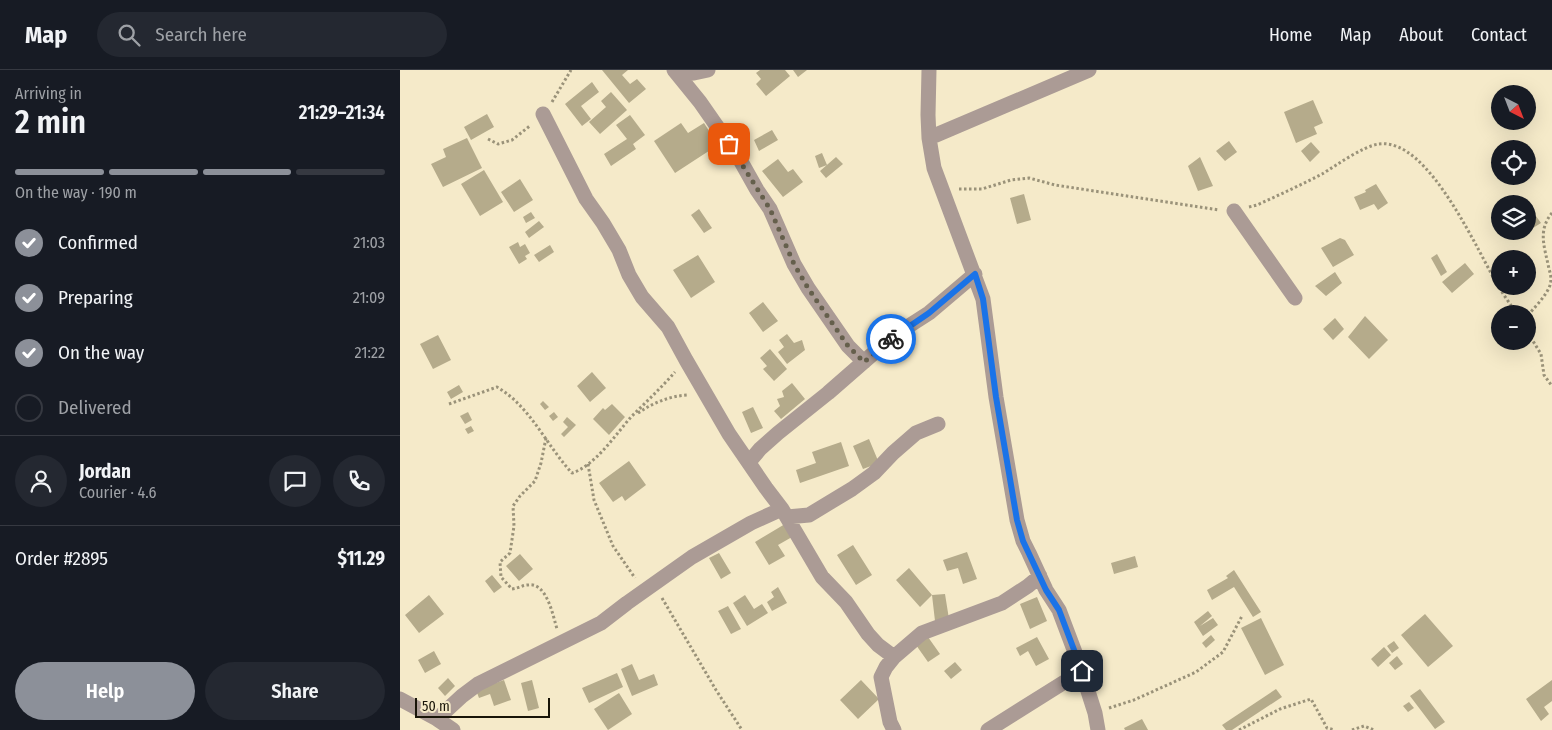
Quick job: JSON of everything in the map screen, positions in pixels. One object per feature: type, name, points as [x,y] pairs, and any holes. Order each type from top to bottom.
[{"type":"street","points":[[676,72],[694,73],[708,70]]},
{"type":"street","points":[[929,70],[929,138],[934,168],[983,299],[996,397],[1017,520],[1023,541],[1046,590],[1059,610],[1082,671],[1095,713],[1098,730]]},
{"type":"street","points":[[929,138],[1089,70]]},
{"type":"street","points":[[676,72],[700,102],[739,158],[770,209],[794,264],[808,288],[848,346],[864,362]]},
{"type":"street","points":[[543,114],[586,199],[603,222],[642,297],[668,327],[729,434],[784,513],[822,577],[846,602],[868,634],[878,645],[894,657]]},
{"type":"street","points":[[1234,211],[1295,298]]},
{"type":"street","points":[[749,462],[778,433],[901,331],[929,313],[975,274]]},
{"type":"street","points":[[437,719],[478,684],[601,623],[692,557],[751,523],[784,513],[808,515],[852,489],[874,473],[916,433],[938,424]]},
{"type":"street","points":[[894,730],[890,722],[881,678],[886,667],[894,657],[922,633],[1002,602],[1040,576]]},
{"type":"street","points":[[988,730],[1082,671]]},
{"type":"street","points":[[400,699],[453,730]]},
{"type":"path","points":[[941,187],[974,190],[1011,180],[1029,178],[1074,188],[1234,211],[1257,205],[1307,182],[1366,147],[1380,144],[1394,145],[1413,155],[1428,170],[1458,213],[1511,305]]},
{"type":"path","points":[[1536,306],[1550,287],[1551,278],[1542,233],[1546,221],[1552,213]]},
{"type":"path","points":[[1536,346],[1541,354],[1544,375],[1552,386]]},
{"type":"path","points":[[449,404],[497,387],[510,394],[546,437],[562,462],[572,472],[581,470],[588,464],[686,360]]},
{"type":"path","points":[[633,416],[654,402],[680,396],[706,394]]},
{"type":"path","points":[[546,437],[535,481],[513,506],[514,526],[510,553],[500,562],[501,577],[512,589],[528,585],[534,586],[543,592],[548,601],[562,644]]},
{"type":"path","points":[[588,464],[594,500],[613,546],[627,567],[650,587],[742,730]]},
{"type":"path","points":[[1095,713],[1134,700],[1196,672],[1223,652],[1242,616]]},
{"type":"path","points":[[1239,730],[1280,709],[1311,699],[1328,728],[1335,730]]},
{"type":"path","points":[[1352,730],[1364,726],[1374,730]]},
{"type":"building","points":[[602,70],[628,70],[622,75],[630,84],[637,79],[646,89],[629,103]]},
{"type":"building","points":[[760,70],[785,70],[790,76],[766,96],[756,84],[761,79],[756,73]]},
{"type":"building","points":[[793,70],[807,70],[798,77]]},
{"type":"building","points":[[592,82],[599,92],[581,106],[591,119],[582,126],[565,104]]},
{"type":"building","points":[[611,92],[627,110],[600,134],[589,122],[606,107],[601,101]]},
{"type":"building","points":[[1313,100],[1323,123],[1314,127],[1317,134],[1296,143],[1284,112]]},
{"type":"building","points":[[487,114],[494,127],[471,140],[464,127]]},
{"type":"building","points":[[630,115],[645,135],[633,144],[636,149],[611,166],[604,154],[627,139],[616,125]]},
{"type":"building","points":[[681,123],[688,133],[704,123],[718,145],[675,173],[654,141]]},
{"type":"building","points":[[772,130],[778,140],[759,151],[754,140]]},
{"type":"building","points":[[467,138],[482,168],[443,187],[431,164],[446,157],[443,149]]},
{"type":"building","points":[[1229,141],[1237,152],[1225,161],[1216,151]]},
{"type":"building","points":[[1311,142],[1320,152],[1310,162],[1301,151]]},
{"type":"building","points":[[822,153],[827,165],[819,168],[815,156]]},
{"type":"building","points":[[836,157],[843,164],[826,178],[820,171]]},
{"type":"building","points":[[1200,157],[1213,186],[1198,191],[1188,166]]},
{"type":"building","points":[[778,159],[788,172],[793,169],[803,182],[783,197],[762,171]]},
{"type":"building","points":[[484,170],[503,202],[480,216],[461,184]]},
{"type":"building","points":[[520,179],[533,200],[514,212],[501,192]]},
{"type":"building","points":[[1376,184],[1388,203],[1378,210],[1374,204],[1360,210],[1354,197],[1366,192],[1365,190]]},
{"type":"building","points":[[1024,194],[1031,220],[1017,224],[1010,198]]},
{"type":"building","points":[[699,209],[712,228],[704,233],[691,215]]},
{"type":"building","points":[[531,212],[535,218],[526,223],[523,217]]},
{"type":"building","points":[[1536,216],[1541,223],[1536,226]]},
{"type":"building","points":[[539,221],[544,227],[529,238],[525,232]]},
{"type":"building","points":[[1340,238],[1345,240],[1354,255],[1333,267],[1321,248]]},
{"type":"building","points":[[518,242],[520,247],[525,244],[530,253],[525,256],[527,259],[519,264],[509,247]]},
{"type":"building","points":[[550,245],[554,252],[539,262],[534,255]]},
{"type":"building","points":[[1437,254],[1447,272],[1441,276],[1431,258]]},
{"type":"building","points":[[698,255],[715,282],[691,298],[673,270]]},
{"type":"building","points":[[1465,263],[1474,274],[1452,293],[1442,282]]},
{"type":"building","points":[[1335,272],[1342,283],[1326,296],[1315,286]]},
{"type":"building","points":[[763,302],[778,321],[763,332],[749,313]]},
{"type":"building","points":[[1365,316],[1388,340],[1369,359],[1348,337]]},
{"type":"building","points":[[1335,318],[1344,329],[1333,340],[1323,329]]},
{"type":"building","points":[[787,334],[794,343],[802,340],[805,350],[787,364],[778,352],[784,347],[779,340]]},
{"type":"building","points":[[438,335],[451,360],[433,369],[420,344]]},
{"type":"building","points":[[770,349],[787,369],[774,381],[763,369],[767,366],[760,358]]},
{"type":"building","points":[[592,372],[606,388],[590,402],[577,386]]},
{"type":"building","points":[[792,383],[805,399],[781,419],[774,411],[780,406],[777,399],[784,397],[782,391]]},
{"type":"building","points":[[459,385],[463,392],[451,399],[447,392]]},
{"type":"building","points":[[543,401],[549,407],[545,410],[540,404]]},
{"type":"building","points":[[612,404],[625,417],[609,435],[593,419],[603,408],[605,410]]},
{"type":"building","points":[[753,407],[763,428],[751,433],[742,412]]},
{"type":"building","points":[[468,412],[472,420],[465,424],[460,416]]},
{"type":"building","points":[[554,412],[558,417],[553,421],[549,416]]},
{"type":"building","points":[[567,417],[576,425],[564,437],[561,434],[568,427],[563,422]]},
{"type":"building","points":[[471,426],[474,431],[468,434],[465,429]]},
{"type":"building","points":[[869,439],[879,463],[863,469],[853,446]]},
{"type":"building","points":[[841,442],[849,466],[800,483],[796,470],[816,463],[812,452]]},
{"type":"building","points":[[629,461],[646,485],[625,501],[622,496],[613,502],[599,483]]},
{"type":"building","points":[[785,524],[792,537],[778,545],[785,556],[769,565],[755,542]]},
{"type":"building","points":[[853,545],[872,575],[856,585],[837,555]]},
{"type":"building","points":[[967,552],[977,579],[963,584],[958,568],[947,571],[943,560]]},
{"type":"building","points":[[719,553],[731,573],[721,579],[709,558]]},
{"type":"building","points":[[520,554],[533,569],[519,581],[506,566]]},
{"type":"building","points":[[1135,556],[1138,567],[1114,574],[1111,563]]},
{"type":"building","points":[[909,568],[932,595],[920,607],[896,580]]},
{"type":"building","points":[[1234,570],[1261,612],[1253,617],[1234,587],[1212,600],[1207,590],[1228,578],[1226,576]]},
{"type":"building","points":[[492,575],[502,587],[494,593],[485,581]]},
{"type":"building","points":[[778,587],[787,603],[772,611],[767,602],[774,597],[771,592]]},
{"type":"building","points":[[945,594],[949,619],[935,621],[932,595]]},
{"type":"building","points":[[429,595],[444,614],[419,633],[405,615]]},
{"type":"building","points":[[745,595],[754,609],[762,604],[768,613],[747,626],[733,603]]},
{"type":"building","points":[[1037,597],[1047,621],[1030,629],[1020,604]]},
{"type":"building","points":[[728,606],[741,629],[731,634],[718,611]]},
{"type":"building","points":[[1208,611],[1212,616],[1200,626],[1213,618],[1218,625],[1203,636],[1194,622]]},
{"type":"building","points":[[1425,614],[1453,646],[1428,667],[1401,635]]},
{"type":"building","points":[[1261,618],[1284,665],[1265,675],[1241,628]]},
{"type":"building","points":[[1211,635],[1215,640],[1206,648],[1202,643]]},
{"type":"building","points":[[928,637],[940,654],[928,662],[916,645]]},
{"type":"building","points":[[1037,637],[1049,659],[1036,666],[1028,651],[1020,656],[1016,648]]},
{"type":"building","points":[[1394,641],[1399,648],[1392,653],[1387,646]]},
{"type":"building","points":[[1384,647],[1391,655],[1378,667],[1371,659]]},
{"type":"building","points":[[434,651],[441,664],[425,673],[418,660]]},
{"type":"building","points":[[1397,656],[1403,664],[1395,670],[1389,663]]},
{"type":"building","points":[[955,662],[962,670],[951,679],[944,671]]},
{"type":"building","points":[[632,664],[639,680],[654,674],[658,685],[632,696],[621,669]]},
{"type":"building","points":[[617,673],[623,687],[589,703],[582,688]]},
{"type":"building","points":[[448,678],[455,686],[445,696],[438,688]]},
{"type":"building","points":[[504,680],[511,700],[494,706],[490,694],[479,698],[476,690]]},
{"type":"building","points":[[532,680],[539,708],[528,711],[521,683]]},
{"type":"building","points":[[861,680],[879,699],[858,719],[840,700]]},
{"type":"building","points":[[1552,680],[1552,701],[1544,707],[1549,714],[1541,721],[1526,699]]},
{"type":"building","points":[[1276,689],[1282,697],[1232,730],[1226,730],[1222,725]]},
{"type":"building","points":[[1420,689],[1445,722],[1435,729],[1410,696]]},
{"type":"building","points":[[619,693],[632,714],[608,730],[594,709]]},
{"type":"building","points":[[1409,702],[1414,708],[1408,712],[1403,706]]},
{"type":"building","points":[[1142,719],[1148,730],[1125,730],[1124,728]]},
{"type":"way so far","points":[[729,144],[770,209],[781,237],[808,288],[848,346],[864,362],[891,339]]},
{"type":"route","points":[[891,339],[929,313],[975,274],[983,299],[996,397],[1017,520],[1023,541],[1046,590],[1059,610],[1082,671]]}]
